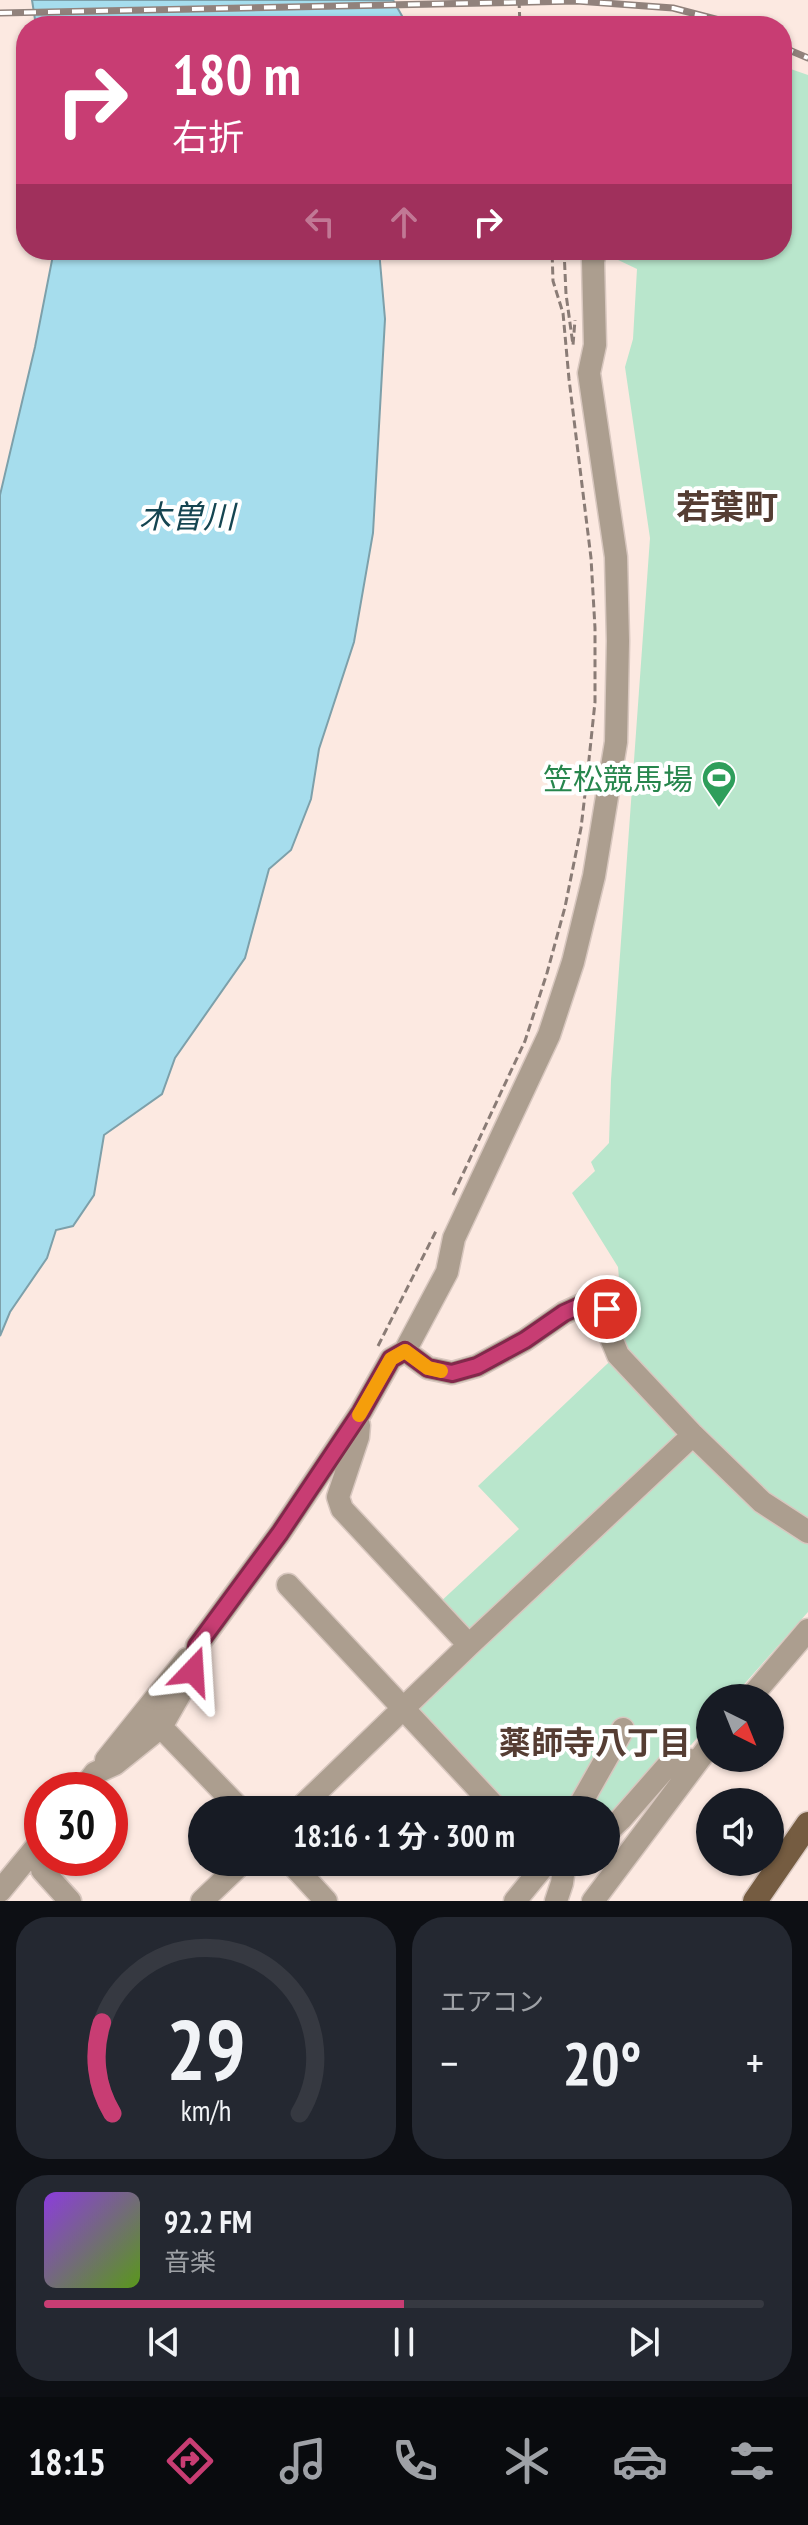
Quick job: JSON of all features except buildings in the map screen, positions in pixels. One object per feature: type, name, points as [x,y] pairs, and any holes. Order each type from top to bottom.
[{"type":"main road","points":[[755,1901],[806,1835]]},
{"type":"street","points":[[97,1772],[197,1646],[280,1533],[361,1412],[391,1359],[405,1351],[447,1272],[454,1238],[549,1035],[573,962],[594,876],[616,742],[616,557],[589,373],[595,345],[593,260]]},
{"type":"street","points":[[405,1351],[428,1368],[452,1373],[477,1366],[584,1304],[607,1309],[611,1338],[618,1355],[693,1435],[762,1502],[808,1532]]},
{"type":"street","points":[[361,1412],[358,1437],[338,1497],[342,1509],[469,1645]]},
{"type":"street","points":[[312,1796],[693,1435]]},
{"type":"street","points":[[288,1585],[485,1796]]},
{"type":"street","points":[[762,1684],[808,1630]]},
{"type":"street","points":[[103,1772],[161,1727],[193,1671],[197,1646]]},
{"type":"street","points":[[161,1727],[228,1796]]},
{"type":"street","points":[[585,1796],[623,1729]]},
{"type":"street","points":[[620,1820],[670,1763],[696,1755]]},
{"type":"street","points":[[593,1901],[696,1762]]},
{"type":"street","points":[[0,1891],[24,1862]]},
{"type":"street","points":[[47,1876],[70,1901]]},
{"type":"street","points":[[202,1901],[228,1876]]},
{"type":"street","points":[[303,1876],[326,1901]]},
{"type":"street","points":[[515,1901],[541,1876]]},
{"type":"street","points":[[556,1901],[562,1883],[560,1876]]},
{"type":"path","points":[[449,1202],[525,1041],[547,973],[576,855],[588,769],[595,702],[591,558],[563,313],[553,281],[552,260]]},
{"type":"path","points":[[564,260],[573,345],[575,317]]},
{"type":"path","points":[[374,1353],[437,1230]]},
{"type":"green space","name":"笠松競馬場","points":[[792,69],[808,75],[808,1612],[744,1684],[696,1684],[696,1739],[691,1745],[667,1753],[620,1805],[620,1796],[496,1796],[414,1711],[478,1647],[438,1604],[519,1529],[478,1486],[625,1347],[618,1267],[572,1193],[595,1171],[591,1162],[609,1143],[650,538],[625,367],[633,339],[637,269],[618,260],[792,260]]},
{"type":"water","points":[[32,0],[393,0],[402,16],[34,16]]},
{"type":"water","name":"木曽川","points":[[52,260],[380,260],[385,319],[373,533],[354,642],[319,749],[311,799],[291,850],[269,869],[245,958],[175,1058],[162,1094],[104,1135],[94,1195],[73,1226],[56,1230],[47,1258],[10,1312],[0,1336],[0,495]]},
{"type":"railway","points":[[0,13],[577,1],[673,8],[704,16]]},
{"type":"railway","points":[[792,51],[808,58]]},
{"type":"slow traffic","points":[[359,1415],[391,1359],[405,1351],[428,1368],[441,1371]]},
{"type":"place","name":"笠松競馬場","points":[[719,809]]},
{"type":"district","name":"若葉町","points":[[727,506]]},
{"type":"district","name":"薬師寺八丁目","points":[[595,1742]]},
{"type":"route","points":[[193,1671],[197,1646],[280,1533],[361,1412],[391,1359],[405,1351],[428,1368],[452,1373],[477,1366],[584,1304],[607,1309]]}]
